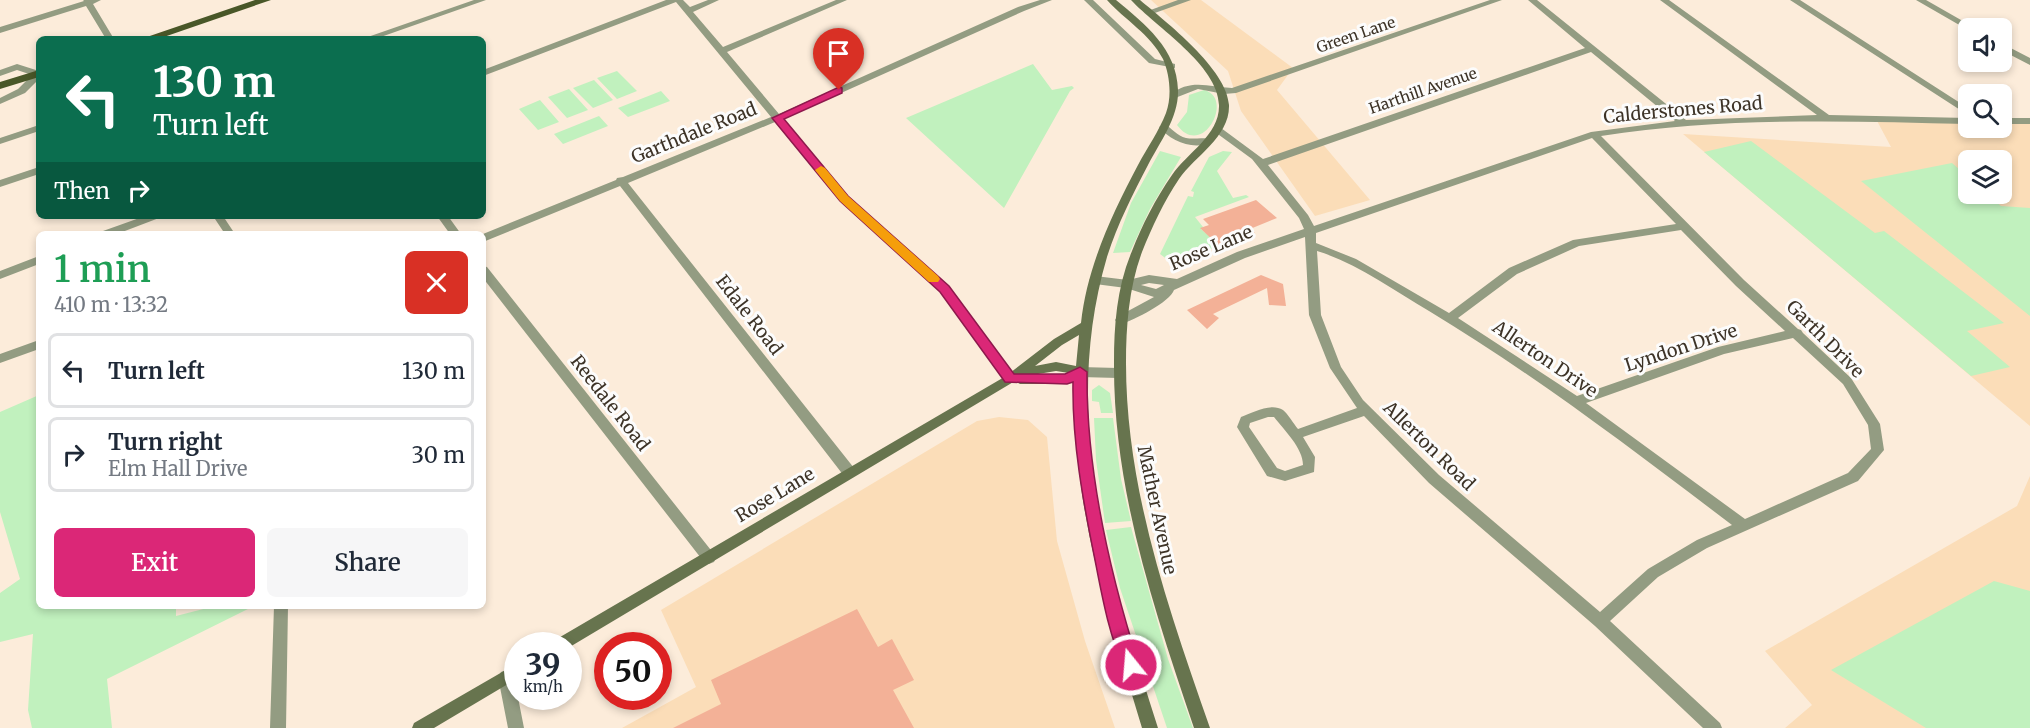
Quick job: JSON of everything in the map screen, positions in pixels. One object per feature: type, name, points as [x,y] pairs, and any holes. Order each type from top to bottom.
[{"type":"main road","points":[[156,36],[266,0]]},
{"type":"main road","points":[[1111,0],[1150,34],[1172,66],[1175,78],[1175,95],[1171,112],[1119,213],[1095,280],[1085,326],[1080,372],[1080,412],[1088,486],[1113,607],[1150,728]]},
{"type":"main road","points":[[1135,0],[1181,40],[1210,72],[1222,92],[1225,104],[1218,130]]},
{"type":"main road","points":[[0,86],[36,75]]},
{"type":"main road","name":"Mather Avenue","points":[[1202,728],[1159,601],[1126,468],[1118,373],[1121,320],[1136,252],[1187,161],[1218,130]]},
{"type":"main road","name":"Rose Lane","points":[[582,633],[849,472],[1010,379],[1058,342],[1085,326]]},
{"type":"main road","points":[[1010,379],[1067,379],[1080,372]]},
{"type":"main road","points":[[420,728],[504,679]]},
{"type":"street","points":[[375,36],[482,0]]},
{"type":"street","points":[[486,72],[674,0]]},
{"type":"street","points":[[679,0],[844,199],[945,289],[1010,379]]},
{"type":"street","points":[[688,11],[715,0]]},
{"type":"street","points":[[722,51],[843,0]]},
{"type":"street","name":"Garthdale Road","points":[[486,237],[778,118],[1021,9],[1048,0]]},
{"type":"street","points":[[1088,0],[1152,62],[1172,66]]},
{"type":"street","points":[[1149,12],[1187,0]]},
{"type":"street","name":"Green Lane","points":[[1222,92],[1233,91],[1268,80],[1498,0]]},
{"type":"street","points":[[1532,0],[1684,123]]},
{"type":"street","points":[[1664,0],[1827,118]]},
{"type":"street","points":[[1794,0],[1958,106]]},
{"type":"street","points":[[1920,0],[1958,21]]},
{"type":"street","points":[[0,30],[91,1],[108,36]]},
{"type":"street","name":"Harthill Avenue","points":[[1263,164],[1593,48]]},
{"type":"street","points":[[2012,52],[2030,62]]},
{"type":"street","points":[[0,73],[17,67],[36,73]]},
{"type":"street","points":[[0,101],[18,95],[36,77]]},
{"type":"street","points":[[1175,95],[1185,88],[1197,86],[1211,87],[1222,92]]},
{"type":"street","name":"Calderstones Road","points":[[1310,230],[1594,134],[1629,128],[1684,123],[1827,118],[1958,121]]},
{"type":"street","points":[[2012,121],[2030,122]]},
{"type":"street","points":[[1164,127],[1169,134],[1186,142],[1207,141]]},
{"type":"street","points":[[0,141],[36,129]]},
{"type":"street","name":"Allerton Road","points":[[1218,130],[1263,164],[1304,217],[1310,230],[1316,315],[1336,368],[1366,410],[1434,479],[1599,621],[1714,728]]},
{"type":"street","name":"Garth Drive","points":[[1594,134],[1740,283],[1847,381],[1874,424],[1878,450],[1853,477],[1702,544],[1653,573],[1599,621]]},
{"type":"street","points":[[0,184],[36,171]]},
{"type":"street","name":"Edale Road","points":[[621,180],[849,472]]},
{"type":"street","points":[[115,231],[146,219]]},
{"type":"street","points":[[444,219],[454,231]]},
{"type":"street","points":[[1450,318],[1513,271],[1577,243],[1682,226]]},
{"type":"street","name":"Rose Lane","points":[[1095,280],[1128,284],[1148,292],[1157,292],[1241,255],[1310,230]]},
{"type":"street","name":"Allerton Drive","points":[[1311,245],[1358,264],[1450,318],[1578,401],[1744,526]]},
{"type":"street","points":[[0,275],[36,261]]},
{"type":"street","name":"Reedale Road","points":[[486,274],[709,558]]},
{"type":"street","points":[[1121,320],[1154,303],[1180,283]]},
{"type":"street","name":"Lyndon Drive","points":[[1578,401],[1722,351],[1797,333]]},
{"type":"street","points":[[0,359],[36,345]]},
{"type":"street","points":[[1080,372],[1118,373]]},
{"type":"street","points":[[1295,435],[1366,410]]},
{"type":"street","points":[[1268,412],[1278,413],[1295,435],[1310,457],[1309,468],[1286,476],[1272,472],[1243,427],[1245,420],[1268,412]]},
{"type":"street","points":[[278,728],[281,609]]},
{"type":"street","points":[[515,710],[516,728]]},
{"type":"shaded area","points":[[1151,0],[1201,0],[1293,68],[1277,90],[1370,200],[1315,216],[1241,111],[1228,71]]},
{"type":"shaded area","points":[[1876,119],[1958,121],[1958,138],[2012,138],[2012,122],[2030,123],[2030,426],[1683,134],[1891,147]]},
{"type":"shaded area","points":[[999,417],[1028,420],[1047,437],[1057,541],[1085,641],[1115,728],[622,728],[654,710],[672,710],[672,700],[696,687],[661,610],[977,421]]},
{"type":"shaded area","points":[[2030,476],[2030,728],[1785,728],[1812,705],[1765,651],[2017,506]]},
{"type":"green space","points":[[1033,64],[1052,90],[1072,86],[1074,88],[1070,91],[1004,208],[906,118]]},
{"type":"green space","points":[[617,71],[637,91],[617,99],[597,78]]},
{"type":"green space","points":[[594,80],[613,100],[593,108],[573,88]]},
{"type":"green space","points":[[569,89],[588,110],[567,118],[548,97]]},
{"type":"green space","points":[[1204,90],[1213,95],[1217,103],[1216,113],[1212,123],[1205,131],[1197,135],[1187,134],[1177,125],[1187,112],[1189,95]]},
{"type":"green space","points":[[661,91],[670,101],[628,117],[618,108]]},
{"type":"green space","points":[[540,100],[559,122],[538,130],[519,109]]},
{"type":"green space","points":[[599,116],[608,126],[563,144],[554,134]]},
{"type":"green space","points":[[1751,141],[1875,233],[1884,231],[2004,323],[1967,331],[2010,367],[1971,376],[1704,152]]},
{"type":"green space","points":[[1160,151],[1181,157],[1150,209],[1130,252],[1113,253],[1131,203]]},
{"type":"green space","points":[[1223,151],[1232,152],[1217,171],[1233,198],[1246,195],[1249,197],[1195,217],[1203,227],[1201,229],[1219,245],[1176,266],[1160,254],[1188,196],[1193,197],[1194,192],[1191,191],[1209,157]]},
{"type":"green space","points":[[1952,163],[1958,168],[1958,204],[1999,204],[2030,208],[2030,316],[1861,181]]},
{"type":"green space","points":[[1099,385],[1110,393],[1113,413],[1101,413],[1099,402],[1092,401],[1092,390]]},
{"type":"green space","points":[[36,396],[36,609],[176,609],[176,616],[203,609],[248,609],[107,679],[112,728],[32,728],[28,710],[33,634],[0,642],[0,593],[20,579],[0,512],[0,412]]},
{"type":"green space","points":[[1094,418],[1113,418],[1121,479],[1131,521],[1105,523],[1096,460]]},
{"type":"green space","points":[[1131,527],[1168,659],[1193,728],[1167,728],[1120,588],[1106,530]]},
{"type":"green space","points":[[1994,581],[2030,591],[2030,728],[1926,728],[1831,670]]},
{"type":"building","points":[[1256,200],[1277,218],[1250,229],[1255,233],[1219,246],[1200,228],[1209,225],[1203,219]]},
{"type":"building","points":[[1261,275],[1283,284],[1286,306],[1269,305],[1267,288],[1213,314],[1219,318],[1207,329],[1187,310]]},
{"type":"building","points":[[857,609],[878,647],[892,639],[914,680],[893,690],[914,728],[673,728],[721,704],[711,680]]},
{"type":"slow traffic","points":[[821,170],[844,199],[934,279]]},
{"type":"route","points":[[839,90],[778,118],[844,199],[945,289],[1010,379],[1067,379],[1080,372],[1080,412],[1088,486],[1113,607],[1131,665]]}]
